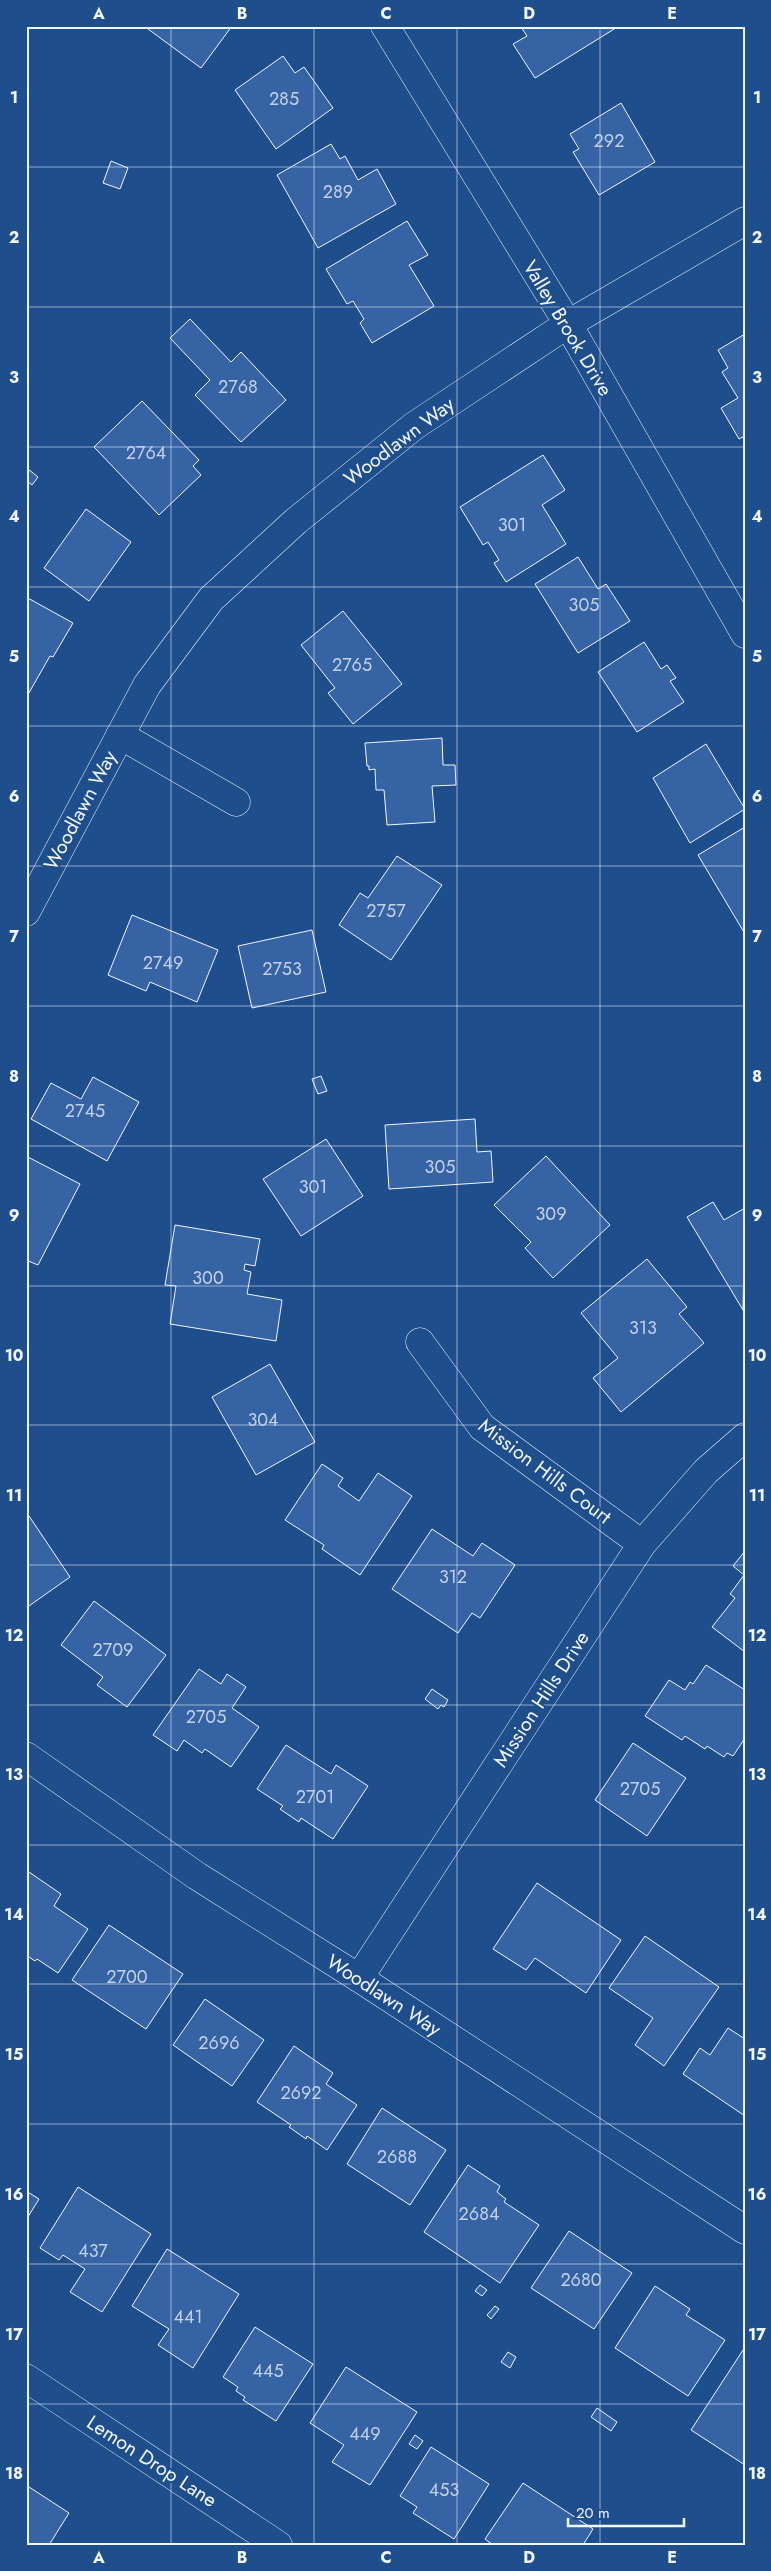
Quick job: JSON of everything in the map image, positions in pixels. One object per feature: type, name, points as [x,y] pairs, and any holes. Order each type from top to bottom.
[{"type":"street","name":"Valley Brook Drive","points":[[385,26],[568,324],[745,634]]},
{"type":"street","name":"Woodlawn Way","points":[[26,912],[147,685],[211,599],[296,521],[414,426],[568,324],[745,221]]},
{"type":"street","name":"Woodlawn Way","points":[[120,735],[236,802]]},
{"type":"street","name":"Mission Hills Court","points":[[420,1342],[482,1427],[642,1544]]},
{"type":"street","name":"Mission Hills Drive","points":[[359,1978],[642,1544],[706,1471],[745,1437]]},
{"type":"street","name":"Woodlawn Way","points":[[26,1756],[197,1876],[359,1978],[745,2230]]},
{"type":"street","name":"Lemon Drop Lane","points":[[26,2378],[278,2545]]},
{"type":"building","points":[[144,26],[232,26],[201,68]]},
{"type":"building","points":[[518,26],[619,26],[535,78],[513,44],[527,36],[521,27]]},
{"type":"building","points":[[283,56],[295,73],[304,67],[333,108],[276,149],[235,90]]},
{"type":"building","points":[[621,103],[655,162],[599,195],[573,152],[579,149],[570,134]]},
{"type":"building","points":[[331,144],[340,159],[345,156],[358,180],[377,169],[396,204],[318,248],[277,175]]},
{"type":"building","points":[[111,161],[128,168],[120,189],[103,183]]},
{"type":"building","points":[[407,221],[428,255],[409,265],[434,306],[372,343],[360,323],[364,319],[353,301],[347,304],[326,269]]},
{"type":"building","points":[[190,319],[231,362],[241,352],[286,400],[241,442],[195,395],[210,380],[170,338]]},
{"type":"building","points":[[745,334],[745,436],[739,439],[721,408],[738,398],[722,372],[728,368],[718,350]]},
{"type":"building","points":[[142,401],[199,460],[193,466],[201,475],[159,515],[94,447]]},
{"type":"building","points":[[543,455],[565,490],[542,505],[566,544],[506,582],[494,563],[499,560],[488,542],[483,545],[460,507]]},
{"type":"building","points":[[28,469],[38,477],[32,485],[26,480]]},
{"type":"building","points":[[86,509],[131,542],[89,601],[44,568]]},
{"type":"building","points":[[578,557],[598,589],[606,584],[630,621],[578,653],[535,584]]},
{"type":"building","points":[[26,597],[73,623],[53,657],[50,656],[26,698]]},
{"type":"building","points":[[343,611],[402,684],[353,724],[328,693],[335,688],[301,645]]},
{"type":"building","points":[[644,642],[661,669],[667,665],[676,678],[670,681],[684,702],[637,732],[598,672]]},
{"type":"building","points":[[442,738],[443,765],[455,765],[456,785],[432,786],[435,822],[387,825],[384,790],[376,790],[375,769],[369,770],[369,766],[367,766],[365,743]]},
{"type":"building","points":[[706,744],[745,809],[690,843],[653,778]]},
{"type":"building","points":[[745,827],[745,934],[698,855]]},
{"type":"building","points":[[397,856],[442,885],[391,960],[339,925],[360,893],[368,898]]},
{"type":"building","points":[[132,915],[218,950],[197,1002],[150,982],[146,991],[108,975]]},
{"type":"building","points":[[312,930],[326,992],[252,1008],[238,946]]},
{"type":"building","points":[[321,1076],[327,1091],[318,1094],[312,1079]]},
{"type":"building","points":[[93,1077],[139,1102],[107,1161],[31,1119],[51,1083],[81,1099]]},
{"type":"building","points":[[475,1119],[477,1152],[491,1151],[493,1182],[389,1189],[385,1125]]},
{"type":"building","points":[[326,1139],[363,1196],[301,1236],[263,1179]]},
{"type":"building","points":[[26,1156],[80,1184],[38,1265],[26,1260]]},
{"type":"building","points":[[546,1156],[610,1225],[553,1278],[525,1248],[531,1242],[494,1205]]},
{"type":"building","points":[[713,1202],[724,1220],[745,1208],[743,1310],[687,1217]]},
{"type":"building","points":[[175,1225],[260,1239],[255,1266],[245,1264],[244,1270],[251,1272],[247,1294],[282,1300],[276,1341],[170,1324],[176,1286],[165,1285]]},
{"type":"building","points":[[647,1259],[687,1307],[679,1314],[704,1343],[621,1412],[593,1378],[618,1358],[581,1313]]},
{"type":"building","points":[[270,1364],[315,1442],[256,1475],[212,1397]]},
{"type":"building","points":[[322,1464],[343,1478],[338,1486],[359,1501],[378,1473],[412,1496],[360,1575],[322,1549],[324,1545],[285,1520]]},
{"type":"building","points":[[29,1516],[70,1577],[26,1608],[26,1518]]},
{"type":"building","points":[[432,1529],[473,1556],[482,1543],[515,1565],[480,1618],[472,1613],[458,1633],[392,1589]]},
{"type":"building","points":[[745,1551],[745,1652],[712,1627],[735,1598],[730,1594],[744,1575],[733,1566]]},
{"type":"building","points":[[94,1601],[166,1655],[127,1707],[97,1685],[103,1677],[61,1645]]},
{"type":"building","points":[[706,1665],[745,1690],[745,1738],[733,1756],[727,1753],[724,1757],[707,1746],[705,1749],[685,1736],[682,1740],[645,1716],[669,1680],[685,1690],[690,1682],[693,1684]]},
{"type":"building","points":[[199,1669],[221,1684],[227,1674],[246,1687],[232,1708],[259,1727],[231,1767],[205,1749],[202,1753],[184,1740],[177,1751],[153,1735]]},
{"type":"building","points":[[432,1689],[448,1700],[444,1707],[441,1705],[438,1709],[425,1699]]},
{"type":"building","points":[[633,1743],[686,1778],[647,1836],[595,1800]]},
{"type":"building","points":[[286,1745],[331,1774],[336,1765],[368,1786],[333,1839],[301,1818],[299,1822],[280,1809],[283,1806],[257,1789]]},
{"type":"building","points":[[26,1870],[61,1894],[54,1906],[88,1929],[58,1973],[37,1959],[35,1961],[26,1955]]},
{"type":"building","points":[[537,1883],[621,1940],[586,1993],[535,1958],[526,1970],[493,1949]]},
{"type":"building","points":[[109,1925],[183,1974],[146,2029],[72,1980]]},
{"type":"building","points":[[645,1936],[719,1987],[664,2066],[635,2045],[653,2018],[609,1988]]},
{"type":"building","points":[[205,1999],[264,2040],[232,2086],[173,2045]]},
{"type":"building","points":[[728,2028],[745,2039],[745,2116],[683,2074],[700,2048],[710,2055]]},
{"type":"building","points":[[294,2046],[333,2073],[326,2084],[357,2105],[327,2150],[307,2136],[306,2139],[289,2127],[291,2125],[257,2102]]},
{"type":"building","points":[[382,2108],[446,2150],[410,2205],[347,2164]]},
{"type":"building","points":[[468,2165],[500,2186],[497,2192],[506,2199],[504,2202],[539,2225],[500,2283],[424,2232]]},
{"type":"building","points":[[78,2187],[151,2234],[102,2312],[70,2292],[85,2269],[63,2255],[59,2260],[40,2248]]},
{"type":"building","points":[[26,2191],[39,2199],[26,2220]]},
{"type":"building","points":[[569,2231],[632,2273],[594,2329],[531,2288]]},
{"type":"building","points":[[167,2249],[239,2294],[193,2368],[158,2345],[169,2329],[132,2306]]},
{"type":"building","points":[[480,2285],[487,2290],[482,2296],[475,2291]]},
{"type":"building","points":[[655,2286],[690,2309],[686,2315],[725,2340],[688,2396],[615,2348]]},
{"type":"building","points":[[495,2306],[499,2309],[491,2319],[487,2315]]},
{"type":"building","points":[[255,2327],[313,2364],[276,2421],[243,2400],[245,2397],[236,2391],[238,2387],[223,2377]]},
{"type":"building","points":[[745,2347],[745,2465],[691,2430]]},
{"type":"building","points":[[508,2352],[516,2357],[510,2368],[501,2362]]},
{"type":"building","points":[[346,2367],[417,2412],[370,2485],[332,2462],[344,2445],[310,2423]]},
{"type":"building","points":[[597,2408],[617,2422],[611,2431],[591,2417]]},
{"type":"building","points":[[415,2435],[423,2441],[417,2449],[409,2444]]},
{"type":"building","points":[[431,2447],[489,2484],[454,2539],[413,2513],[417,2507],[400,2496]]},
{"type":"building","points":[[523,2483],[593,2529],[583,2545],[493,2545],[485,2539]]},
{"type":"building","points":[[26,2485],[69,2513],[49,2545],[26,2545]]}]
